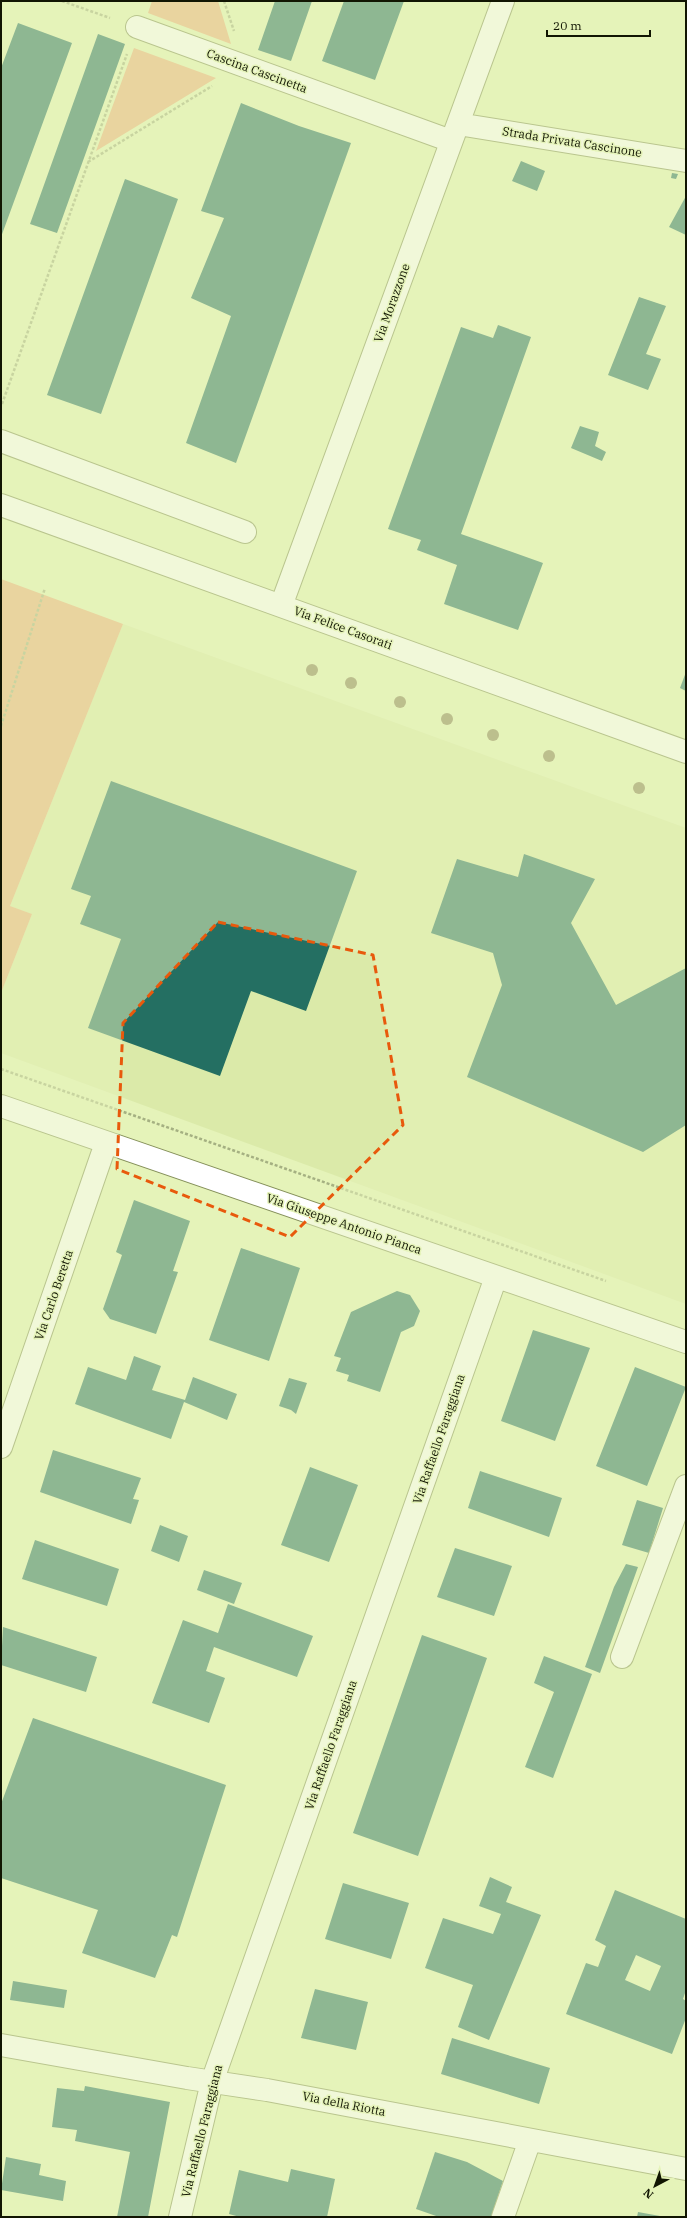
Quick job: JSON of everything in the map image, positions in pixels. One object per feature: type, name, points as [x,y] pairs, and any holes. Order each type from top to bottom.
[{"type":"street","name":"Via Morazzone","points":[[281,606],[503,1]]},
{"type":"street","name":"Cascina Cascinetta","points":[[137,27],[233,62],[454,133]]},
{"type":"street","name":"Strada Privata Cascinone","points":[[454,133],[686,161]]},
{"type":"street","points":[[1,441],[245,532]]},
{"type":"street","name":"Via Felice Casorati","points":[[1,505],[686,752]]},
{"type":"street","name":"Via Giuseppe Antonio Pianca","points":[[1,1106],[686,1342]]},
{"type":"street","name":"Via Carlo Beretta","points":[[1,1447],[106,1142]]},
{"type":"street","name":"Via Raffaello Faraggiana","points":[[180,2217],[212,2082],[496,1277]]},
{"type":"street","points":[[622,1657],[686,1486]]},
{"type":"street","name":"Via della Riotta","points":[[1,2045],[212,2082],[275,2091],[686,2169]]},
{"type":"street","points":[[503,2217],[530,2140]]},
{"type":"path","points":[[2,404],[137,27],[62,1]]},
{"type":"path","points":[[88,163],[228,76],[239,44],[224,1]]},
{"type":"path","points":[[1,726],[45,588]]},
{"type":"path","points":[[1,1069],[613,1283]]},
{"type":"highlighted area","points":[[218,922],[373,955],[403,1125],[290,1237],[117,1169],[123,1023]]},
{"type":"shaded area","points":[[152,1],[218,1],[231,44],[148,13]]},
{"type":"shaded area","points":[[134,48],[216,78],[96,151]]},
{"type":"shaded area","points":[[1,579],[123,624],[10,906],[32,914],[1,993]]},
{"type":"shaded area","points":[[123,624],[686,828],[686,1304],[1,1053],[1,993],[32,914],[10,906]]},
{"type":"building","points":[[275,1],[312,1],[291,61],[258,50]]},
{"type":"building","points":[[344,1],[404,1],[375,80],[322,61]]},
{"type":"building","points":[[18,23],[72,43],[1,237],[1,68]]},
{"type":"building","points":[[98,34],[125,44],[57,233],[30,224]]},
{"type":"building","points":[[241,103],[299,126],[351,143],[236,463],[186,443],[231,316],[191,298],[224,218],[201,211]]},
{"type":"building","points":[[521,161],[545,171],[537,191],[512,181]]},
{"type":"building","points":[[672,173],[678,174],[676,179],[671,178]]},
{"type":"building","points":[[125,179],[178,199],[101,414],[47,395]]},
{"type":"building","points":[[686,196],[686,235],[669,227]]},
{"type":"building","points":[[639,297],[666,306],[646,354],[661,359],[648,390],[608,375]]},
{"type":"building","points":[[498,325],[531,337],[461,534],[543,563],[518,630],[444,604],[457,565],[417,550],[421,540],[388,529],[461,327],[493,338]]},
{"type":"building","points":[[580,426],[599,432],[595,446],[606,452],[602,461],[571,448]]},
{"type":"building","points":[[686,672],[686,691],[680,688]]},
{"type":"building","points":[[111,781],[357,871],[306,1011],[251,991],[220,1076],[88,1028],[121,939],[80,924],[91,896],[71,889]]},
{"type":"building","points":[[524,854],[595,879],[571,923],[616,1005],[686,968],[686,1125],[643,1152],[467,1077],[502,985],[493,953],[431,933],[457,859],[518,877]]},
{"type":"building","points":[[134,1200],[190,1221],[173,1271],[178,1272],[156,1334],[110,1319],[103,1309],[122,1255],[116,1252]]},
{"type":"building","points":[[241,1248],[300,1268],[269,1361],[209,1340]]},
{"type":"building","points":[[397,1291],[410,1295],[420,1311],[414,1326],[401,1332],[380,1392],[347,1381],[349,1375],[336,1371],[341,1358],[334,1356],[351,1312]]},
{"type":"building","points":[[533,1330],[590,1348],[555,1441],[501,1421]]},
{"type":"building","points":[[134,1356],[161,1366],[152,1390],[185,1400],[193,1377],[237,1394],[227,1420],[184,1402],[171,1439],[75,1404],[88,1367],[126,1380]]},
{"type":"building","points":[[635,1367],[686,1387],[647,1486],[596,1466]]},
{"type":"building","points":[[289,1378],[307,1383],[296,1414],[291,1410],[279,1406]]},
{"type":"building","points":[[53,1450],[141,1478],[133,1499],[139,1500],[131,1524],[40,1492]]},
{"type":"building","points":[[310,1467],[358,1485],[329,1562],[281,1545]]},
{"type":"building","points":[[480,1471],[562,1498],[549,1537],[468,1508]]},
{"type":"building","points":[[637,1500],[663,1508],[649,1553],[622,1545]]},
{"type":"building","points":[[160,1525],[188,1536],[179,1562],[151,1551]]},
{"type":"building","points":[[35,1540],[119,1569],[107,1606],[22,1579]]},
{"type":"building","points":[[455,1548],[512,1566],[494,1616],[437,1597]]},
{"type":"building","points":[[626,1564],[638,1567],[600,1673],[585,1667],[614,1587]]},
{"type":"building","points":[[204,1570],[242,1583],[234,1604],[197,1590]]},
{"type":"building","points":[[228,1604],[313,1636],[297,1677],[214,1647],[206,1671],[225,1678],[209,1723],[152,1703],[183,1620],[218,1633]]},
{"type":"building","points":[[3,1627],[97,1657],[86,1692],[1,1665]]},
{"type":"building","points":[[422,1635],[487,1658],[418,1856],[353,1833]]},
{"type":"building","points":[[544,1656],[592,1674],[553,1778],[525,1767],[554,1692],[534,1683]]},
{"type":"building","points":[[33,1718],[226,1785],[177,1937],[172,1935],[155,1978],[82,1953],[98,1910],[1,1878],[1,1804]]},
{"type":"building","points":[[490,1877],[512,1887],[506,1902],[541,1915],[489,2040],[458,2027],[473,1985],[425,1968],[443,1918],[493,1934],[501,1914],[479,1906]]},
{"type":"building","points":[[343,1883],[409,1903],[391,1959],[325,1939]]},
{"type":"building","points":[[615,1890],[686,1919],[686,1990],[683,1999],[686,2001],[686,2018],[672,2054],[566,2014],[586,1963],[598,1967],[606,1946],[595,1940]],"holes":[[[636,1955],[661,1966],[650,1991],[625,1980]]]},
{"type":"building","points":[[13,1981],[67,1990],[64,2008],[10,2000]]},
{"type":"building","points":[[315,1989],[368,2002],[356,2050],[301,2038]]},
{"type":"building","points":[[452,2038],[550,2068],[539,2104],[441,2074]]},
{"type":"building","points":[[85,2086],[170,2102],[148,2217],[117,2217],[130,2152],[75,2141],[77,2130],[52,2127],[57,2088],[84,2091]]},
{"type":"building","points":[[435,2152],[467,2162],[503,2181],[491,2217],[439,2217],[416,2209]]},
{"type":"building","points":[[6,2157],[41,2164],[39,2175],[66,2181],[63,2201],[1,2190]]},
{"type":"building","points":[[291,2169],[335,2179],[327,2217],[240,2217],[229,2214],[239,2170],[288,2182]]},
{"type":"building","points":[[638,2212],[660,2216],[660,2217],[637,2217]]}]
